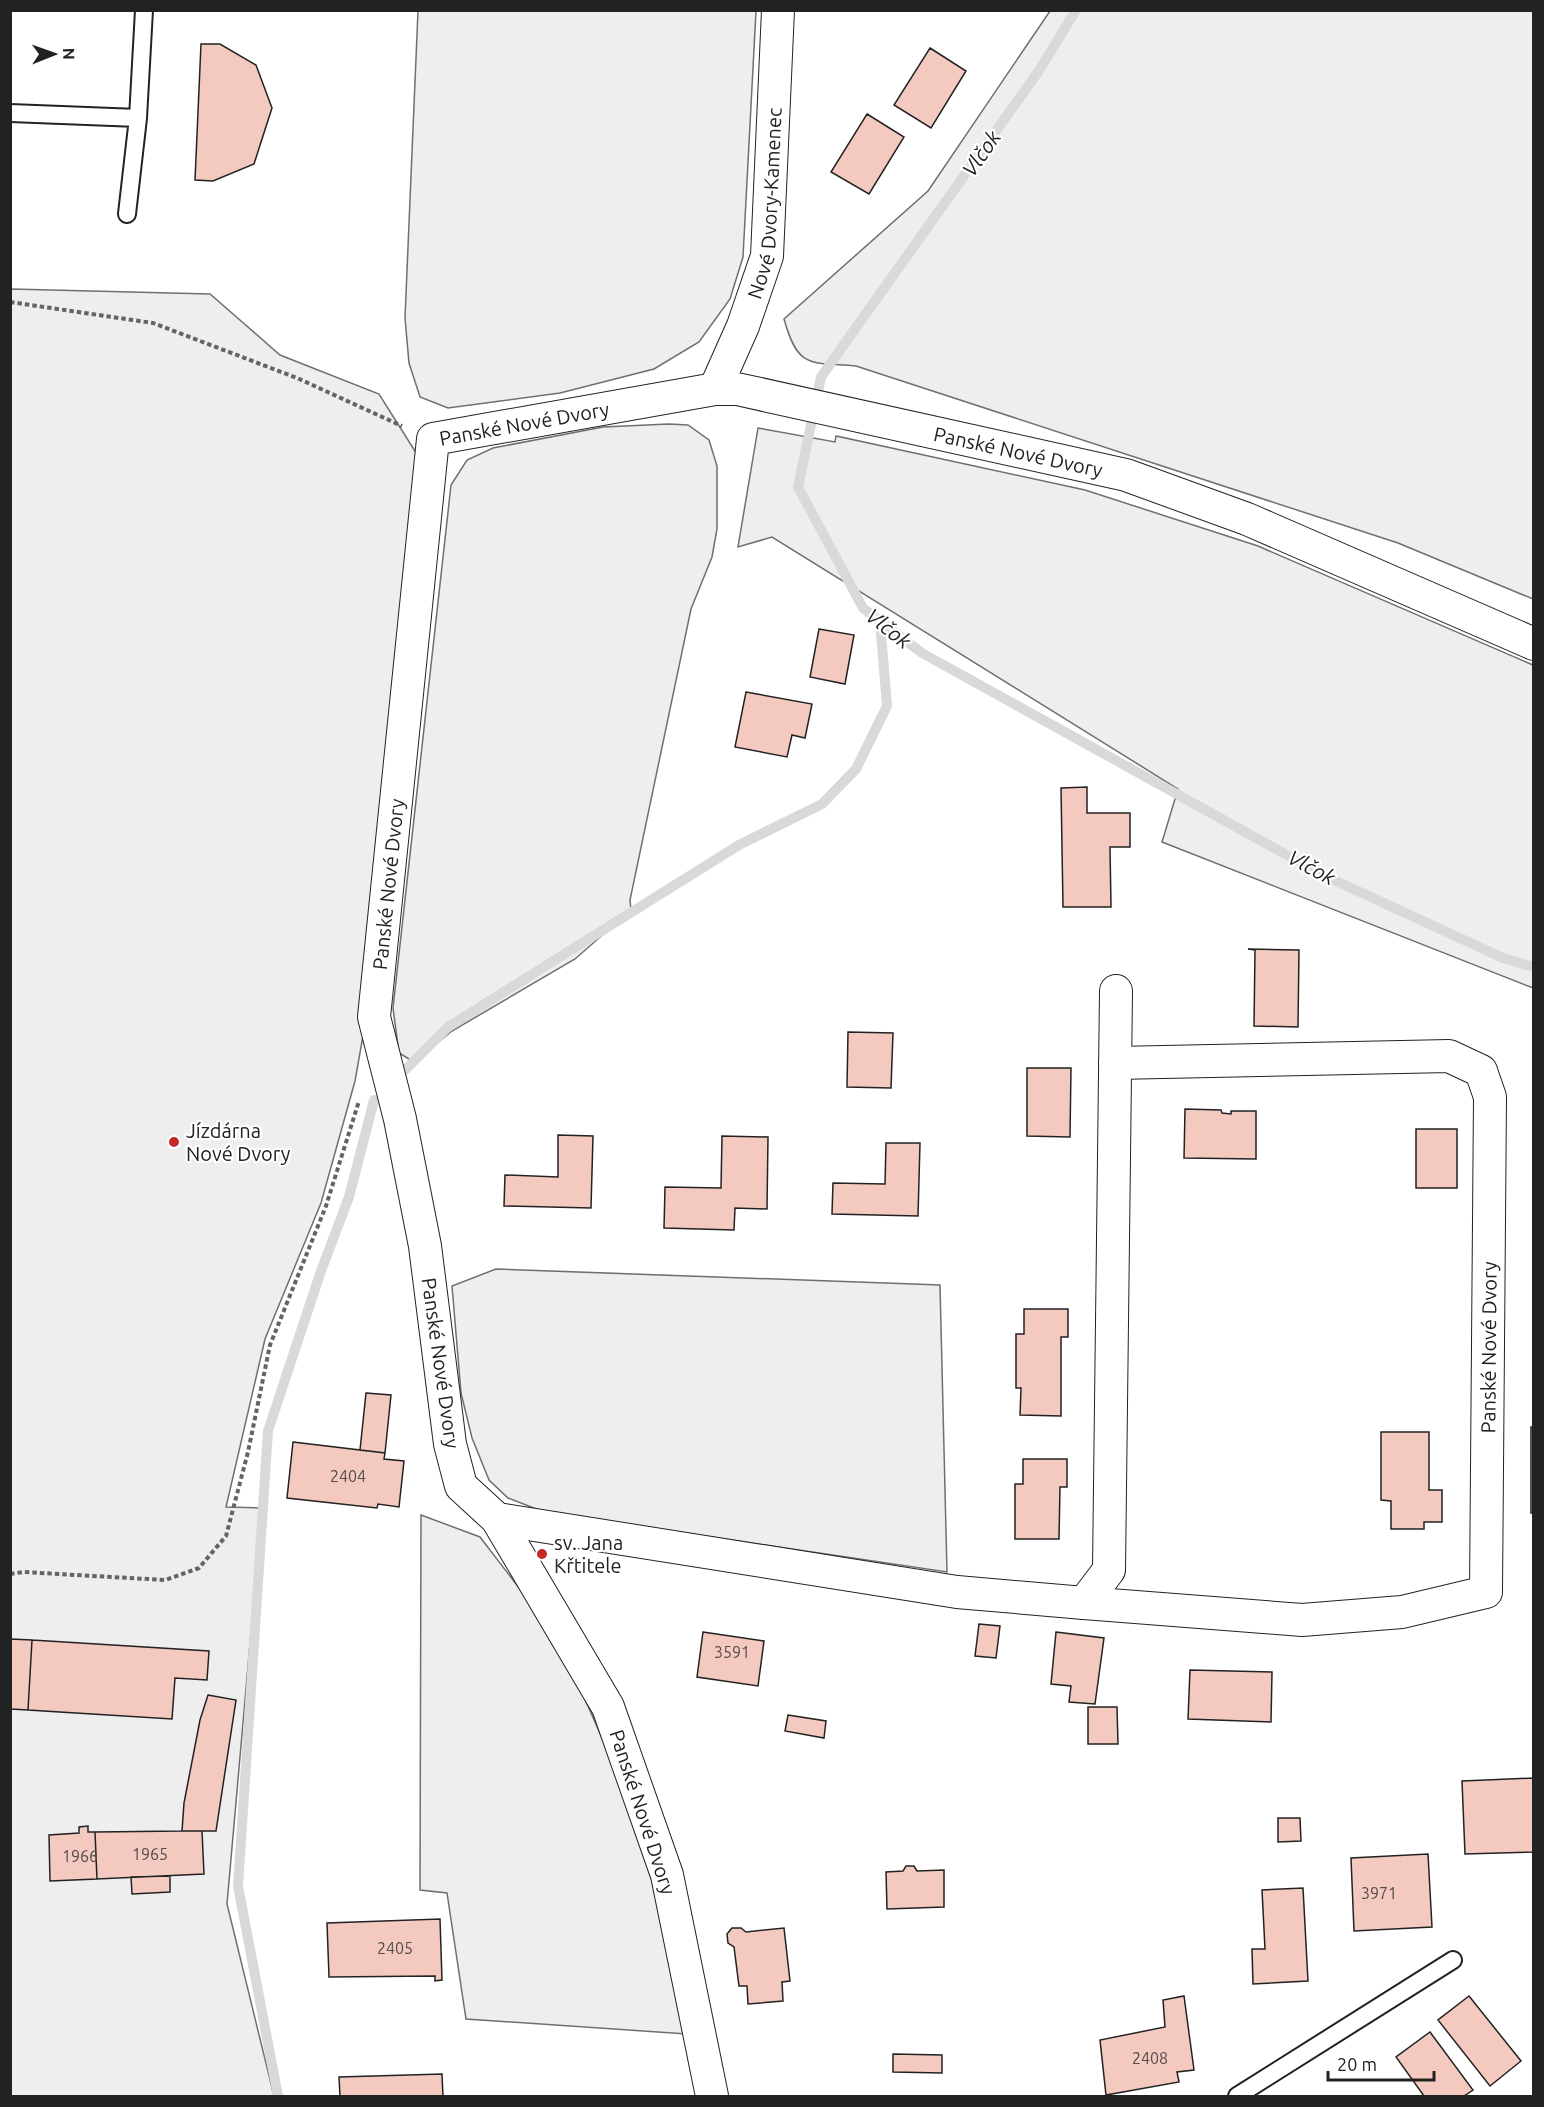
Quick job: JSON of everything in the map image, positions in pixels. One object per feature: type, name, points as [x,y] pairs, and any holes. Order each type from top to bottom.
[{"type":"street","name":"Nové Dvory-Kamenec","points":[[715,389],[743,326],[767,256],[778,10]]},
{"type":"street","name":"Panské Nové Dvory","points":[[712,2097],[667,1875],[608,1707],[497,1518],[461,1486],[450,1444],[425,1246],[400,1119],[374,1017],[433,440],[715,389],[737,389],[1126,475],[1247,519],[1533,644]]},
{"type":"street","points":[[1084,1603],[1109,1570],[1116,991]]},
{"type":"street","name":"Panské Nové Dvory","points":[[497,1518],[957,1592],[1302,1620],[1402,1612],[1486,1592],[1490,1097],[1480,1071],[1449,1056],[1115,1063]]},
{"type":"lane","points":[[127,214],[138,118],[144,10]]},
{"type":"lane","points":[[10,113],[138,118]]},
{"type":"lane","points":[[1237,2097],[1453,1960]]},
{"type":"path","points":[[10,302],[153,323],[297,378],[433,440]]},
{"type":"path","points":[[10,1574],[23,1572],[165,1580],[199,1568],[226,1536],[248,1452],[270,1346],[327,1206],[360,1098]]},
{"type":"shaded area","points":[[418,11],[756,11],[743,257],[730,299],[699,342],[654,369],[560,393],[448,408],[420,397],[409,363],[405,318]]},
{"type":"shaded area","points":[[1050,11],[1533,11],[1533,599],[1398,543],[856,366],[816,363],[801,355],[789,335],[784,319],[928,191]]},
{"type":"shaded area","name":"Jízdárna Nové Dvory","points":[[11,289],[210,294],[280,355],[379,394],[420,459],[366,1019],[355,1081],[321,1203],[265,1339],[226,1507],[262,1508],[227,1904],[274,2096],[11,2096]]},
{"type":"shaded area","points":[[688,425],[709,440],[717,466],[717,529],[712,557],[691,609],[630,900],[631,910],[575,959],[452,1031],[414,1062],[399,1053],[393,1008],[451,485],[467,460],[493,448],[603,427]]},
{"type":"shaded area","points":[[758,428],[835,442],[836,436],[1085,490],[1258,546],[1533,665],[1533,988],[1162,842],[1178,789],[772,537],[738,547]]},
{"type":"shaded area","points":[[496,1269],[940,1285],[947,1572],[544,1512],[508,1498],[489,1480],[472,1438],[461,1393],[452,1286]]},
{"type":"shaded area","points":[[421,1515],[480,1537],[559,1640],[638,1820],[687,2034],[466,2019],[447,1893],[420,1890]]},
{"type":"building","points":[[201,44],[220,44],[256,65],[272,108],[254,164],[213,181],[195,180]]},
{"type":"building","points":[[930,48],[966,71],[931,128],[894,105]]},
{"type":"building","points":[[867,114],[904,137],[869,194],[831,172]]},
{"type":"building","points":[[819,629],[854,635],[845,684],[810,677]]},
{"type":"building","points":[[746,692],[812,704],[805,738],[792,735],[787,757],[735,747]]},
{"type":"building","points":[[1087,787],[1087,813],[1130,813],[1130,847],[1110,847],[1111,907],[1063,907],[1061,788]]},
{"type":"building","points":[[1248,949],[1299,950],[1298,1027],[1254,1026],[1255,950]]},
{"type":"building","points":[[848,1032],[893,1033],[891,1088],[847,1087]]},
{"type":"building","points":[[1027,1068],[1071,1068],[1070,1137],[1027,1136]]},
{"type":"building","points":[[1185,1109],[1221,1110],[1222,1113],[1231,1114],[1231,1111],[1256,1111],[1256,1159],[1184,1158]]},
{"type":"building","points":[[1416,1129],[1457,1129],[1457,1188],[1416,1188]]},
{"type":"building","points":[[558,1135],[593,1136],[591,1208],[504,1206],[505,1175],[558,1177]]},
{"type":"building","points":[[722,1136],[768,1137],[767,1209],[735,1208],[734,1230],[664,1228],[665,1187],[721,1188]]},
{"type":"building","points":[[886,1143],[920,1143],[918,1216],[832,1214],[833,1183],[885,1184]]},
{"type":"building","points":[[1024,1309],[1068,1309],[1068,1337],[1061,1337],[1061,1416],[1020,1415],[1021,1388],[1016,1388],[1016,1334],[1024,1334]]},
{"type":"building","points":[[366,1393],[391,1395],[385,1453],[360,1450]]},
{"type":"building","points":[[1531,1427],[1534,1427],[1534,1513],[1531,1513]]},
{"type":"building","points":[[1381,1432],[1429,1432],[1429,1490],[1442,1490],[1442,1522],[1424,1522],[1424,1529],[1391,1529],[1391,1501],[1381,1500]]},
{"type":"building","points":[[293,1442],[385,1453],[384,1459],[404,1461],[399,1507],[378,1504],[377,1508],[287,1498]]},
{"type":"building","points":[[1023,1459],[1067,1459],[1067,1487],[1060,1487],[1059,1539],[1015,1539],[1015,1484],[1023,1484]]},
{"type":"building","points":[[979,1624],[1000,1626],[996,1658],[975,1656]]},
{"type":"building","points":[[703,1632],[764,1641],[758,1686],[697,1677]]},
{"type":"building","points":[[1056,1632],[1104,1638],[1095,1704],[1069,1702],[1071,1686],[1051,1684]]},
{"type":"building","points":[[10,1639],[32,1640],[28,1710],[10,1709]]},
{"type":"building","points":[[32,1640],[209,1651],[207,1680],[175,1678],[172,1719],[28,1710]]},
{"type":"building","points":[[1190,1670],[1272,1672],[1271,1722],[1188,1719]]},
{"type":"building","points":[[208,1695],[236,1700],[216,1831],[182,1831],[184,1803],[200,1720]]},
{"type":"building","points":[[1088,1707],[1117,1707],[1118,1744],[1088,1744]]},
{"type":"building","points":[[788,1715],[826,1721],[824,1738],[785,1731]]},
{"type":"building","points":[[1534,1778],[1534,1852],[1465,1854],[1462,1781]]},
{"type":"building","points":[[1278,1818],[1300,1818],[1301,1841],[1278,1842]]},
{"type":"building","points":[[88,1826],[88,1832],[95,1832],[97,1879],[50,1881],[49,1835],[79,1833],[79,1827]]},
{"type":"building","points":[[202,1831],[204,1874],[97,1879],[95,1832]]},
{"type":"building","points":[[1428,1854],[1432,1927],[1354,1931],[1351,1858]]},
{"type":"building","points":[[906,1866],[914,1866],[917,1871],[944,1870],[944,1907],[887,1909],[886,1872],[903,1871]]},
{"type":"building","points":[[170,1876],[170,1892],[132,1894],[131,1877]]},
{"type":"building","points":[[1303,1888],[1308,1981],[1253,1984],[1252,1949],[1265,1949],[1262,1890]]},
{"type":"building","points":[[440,1919],[442,1980],[435,1981],[435,1976],[329,1977],[327,1923]]},
{"type":"building","points":[[732,1928],[741,1928],[746,1932],[784,1928],[790,1981],[782,1982],[783,2001],[748,2004],[747,1986],[739,1986],[734,1947],[728,1943],[727,1934]]},
{"type":"building","points":[[1184,1996],[1194,2070],[1177,2072],[1179,2082],[1106,2095],[1100,2040],[1165,2027],[1163,2000]]},
{"type":"building","points":[[1469,1996],[1521,2061],[1490,2086],[1438,2020]]},
{"type":"building","points":[[1430,2032],[1473,2090],[1464,2096],[1424,2096],[1396,2057]]},
{"type":"building","points":[[893,2054],[942,2055],[942,2073],[893,2072]]},
{"type":"building","points":[[442,2074],[443,2096],[340,2096],[339,2077]]},
{"type":"waterway","name":"Vlčok","points":[[1076,10],[1040,69],[821,377],[798,487],[863,608],[922,653],[1323,875],[1503,958],[1534,967]]},
{"type":"waterway","points":[[397,1078],[448,1027],[739,845],[822,804],[856,769],[887,706],[880,621]]},
{"type":"waterway","points":[[278,2096],[238,1886],[268,1431],[321,1271],[349,1197],[374,1100]]},
{"type":"place","name":"Jízdárna Nové Dvory","points":[[174,1142]]},
{"type":"place","name":"sv. Jana Křtitele","points":[[542,1554]]}]
